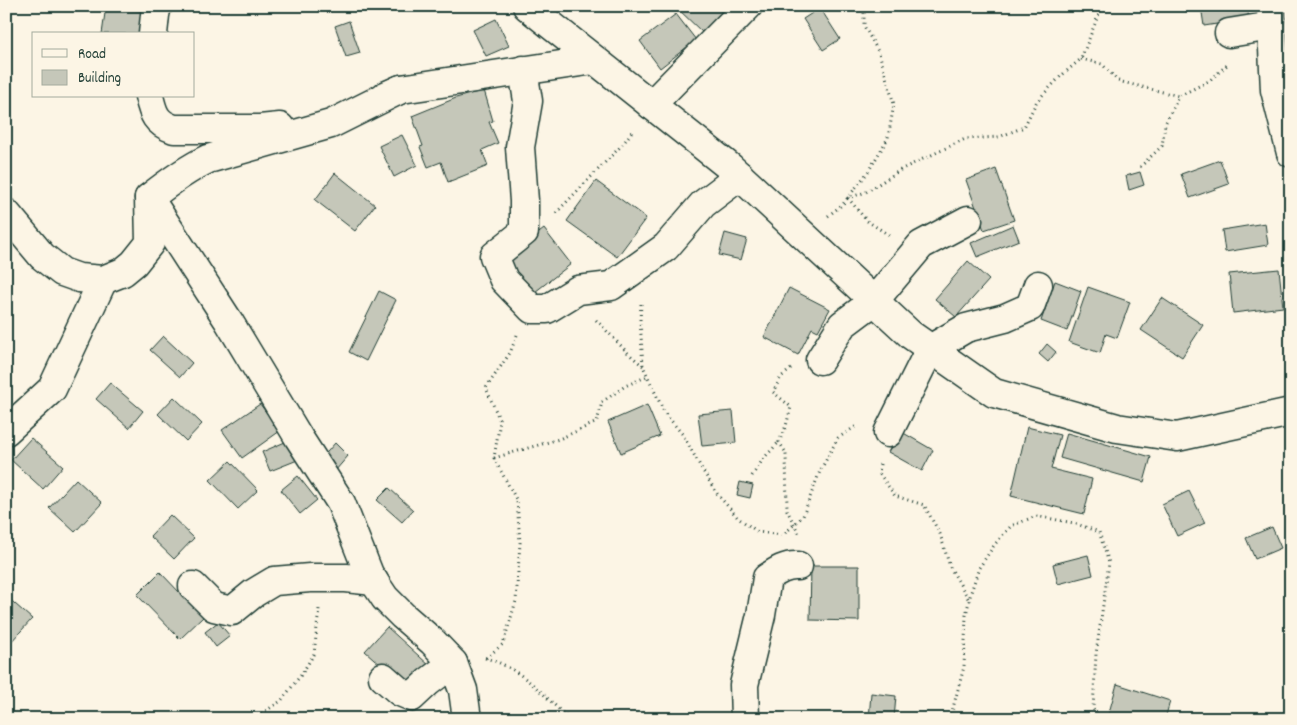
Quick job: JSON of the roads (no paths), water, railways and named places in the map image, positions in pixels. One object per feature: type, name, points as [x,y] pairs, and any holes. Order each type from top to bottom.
[{"type":"street","points":[[153,32],[157,6]]},
{"type":"street","points":[[527,6],[740,176],[911,335],[994,392],[1116,428],[1177,437],[1291,412]]},
{"type":"street","points":[[652,105],[748,6]]},
{"type":"street","points":[[1229,33],[1272,16],[1291,153]]},
{"type":"street","points":[[149,98],[151,109],[156,118],[164,126],[174,129],[260,129],[324,123],[401,89],[594,60]]},
{"type":"street","points":[[523,70],[528,101],[520,147],[524,232],[494,256],[504,280],[532,309],[546,309],[578,290],[611,286],[666,247],[703,204],[740,176]]},
{"type":"street","points":[[149,198],[170,181],[208,158],[331,124],[401,89]]},
{"type":"street","points":[[6,213],[42,256],[62,272],[79,278],[103,280],[123,272],[134,263],[150,243],[149,198]]},
{"type":"street","points":[[149,198],[228,320],[340,503],[369,574],[384,598],[453,663],[463,690],[467,719]]},
{"type":"street","points":[[820,360],[842,325],[874,301],[921,245],[968,220]]},
{"type":"street","points":[[6,432],[52,389],[103,280]]},
{"type":"street","points":[[894,421],[930,349],[966,328],[1005,318],[1030,307],[1038,285]]},
{"type":"street","points":[[744,719],[744,685],[761,615],[767,578],[778,570],[798,566]]},
{"type":"street","points":[[193,586],[214,607],[232,611],[254,593],[274,581],[346,578],[374,581]]},
{"type":"street","points":[[383,677],[400,692],[412,697],[453,663]]}]
